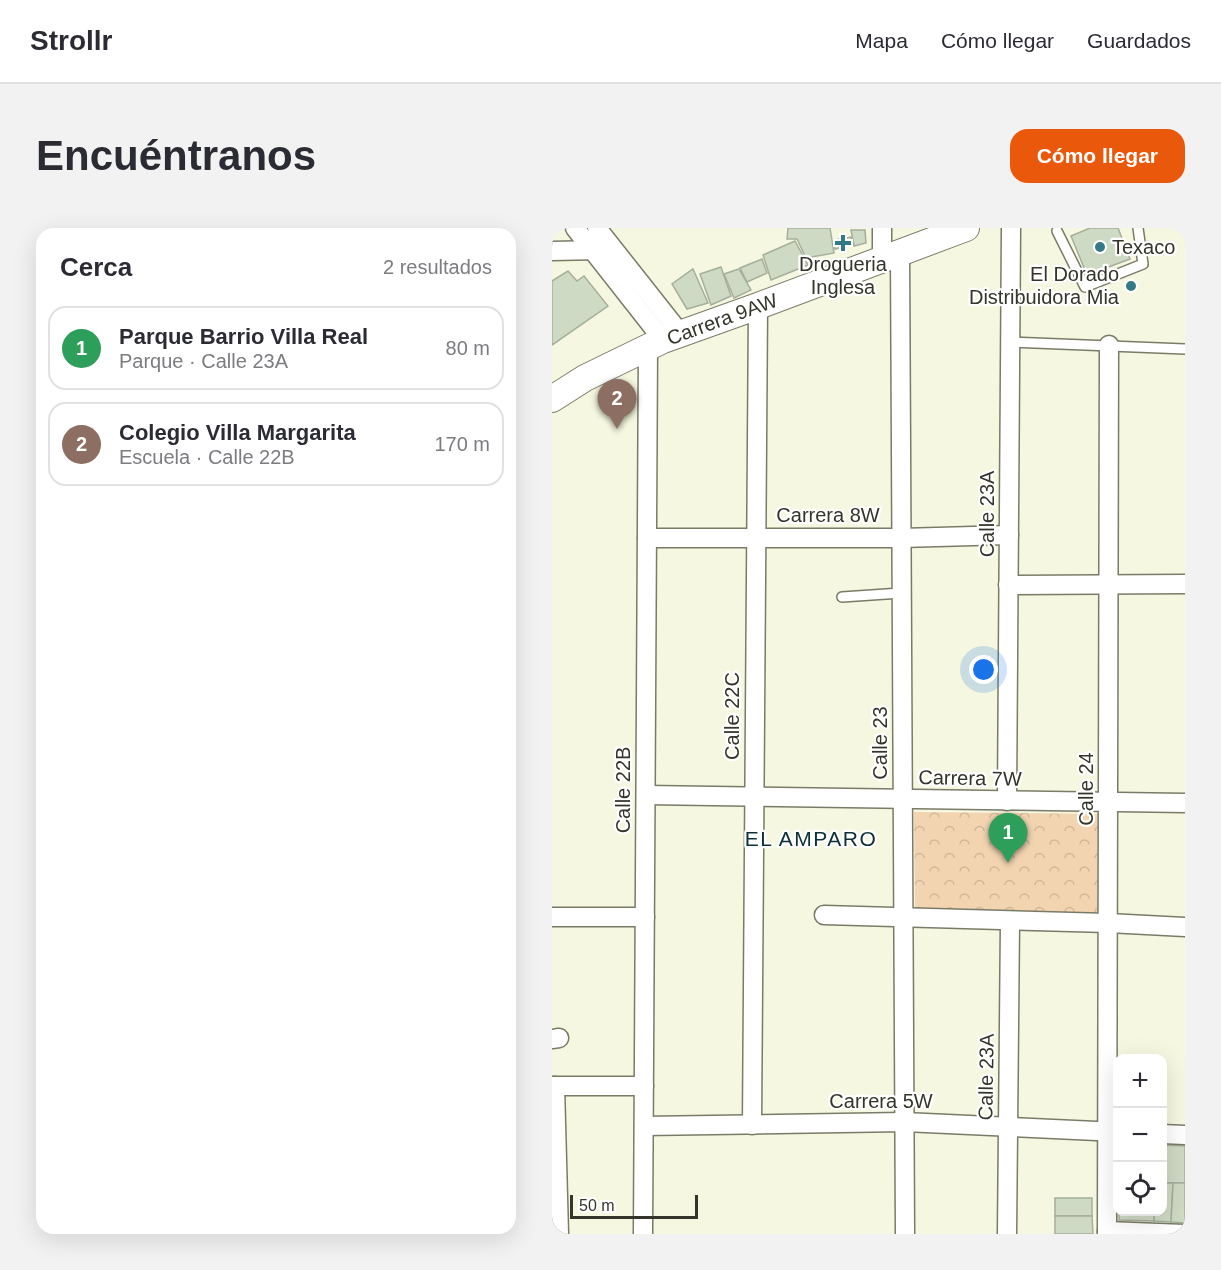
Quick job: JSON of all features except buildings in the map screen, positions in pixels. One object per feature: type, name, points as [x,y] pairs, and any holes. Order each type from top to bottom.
[{"type":"main road","name":"Carrera 9AW","points":[[552,399],[585,378],[664,340],[966,228]]},
{"type":"street","points":[[575,228],[664,340]]},
{"type":"street","points":[[597,228],[614,250],[664,340]]},
{"type":"street","name":"Calle 23","points":[[882,228],[891,256],[901,538],[905,1234]]},
{"type":"street","name":"Calle 23A","points":[[1007,801],[1011,228]]},
{"type":"street","points":[[552,251],[614,250]]},
{"type":"street","name":"Calle 22C","points":[[752,1125],[758,306]]},
{"type":"street","name":"Calle 22B","points":[[643,1234],[647,538],[664,340]]},
{"type":"street","name":"Calle 24","points":[[1107,1233],[1112,1132],[1108,923],[1109,345]]},
{"type":"street","name":"Carrera 8W","points":[[647,538],[901,538],[1009,535]]},
{"type":"street","points":[[1008,585],[1185,584]]},
{"type":"street","name":"Carrera 7W","points":[[646,795],[1185,803]]},
{"type":"street","points":[[824,915],[1185,927]]},
{"type":"street","points":[[552,917],[645,917]]},
{"type":"street","name":"Calle 23A","points":[[1007,1234],[1010,921]]},
{"type":"street","points":[[559,1234],[553,1086],[644,1086]]},
{"type":"street","name":"Carrera 5W","points":[[644,1126],[904,1122],[1112,1132]]},
{"type":"street","points":[[1167,1134],[1185,1135]]},
{"type":"street","points":[[1107,1233],[1185,1234]]},
{"type":"lane","points":[[1058,229],[1085,287],[1143,264],[1138,228]]},
{"type":"lane","points":[[1010,342],[1185,349]]},
{"type":"lane","points":[[842,597],[901,593]]},
{"type":"green space","points":[[914,812],[1102,814],[1101,915],[915,912]]},
{"type":"place","name":"Drogueria Inglesa","points":[[843,243]]},
{"type":"place","name":"Texaco","points":[[1100,247]]},
{"type":"place","name":"El Dorado Distribuidora Mia","points":[[1131,286]]},
{"type":"place","name":"Colegio Villa Margarita","points":[[617,429]]},
{"type":"place","name":"Parque Barrio Villa Real","points":[[1008,863]]},
{"type":"district","name":"EL AMPARO","points":[[811,839]]}]
